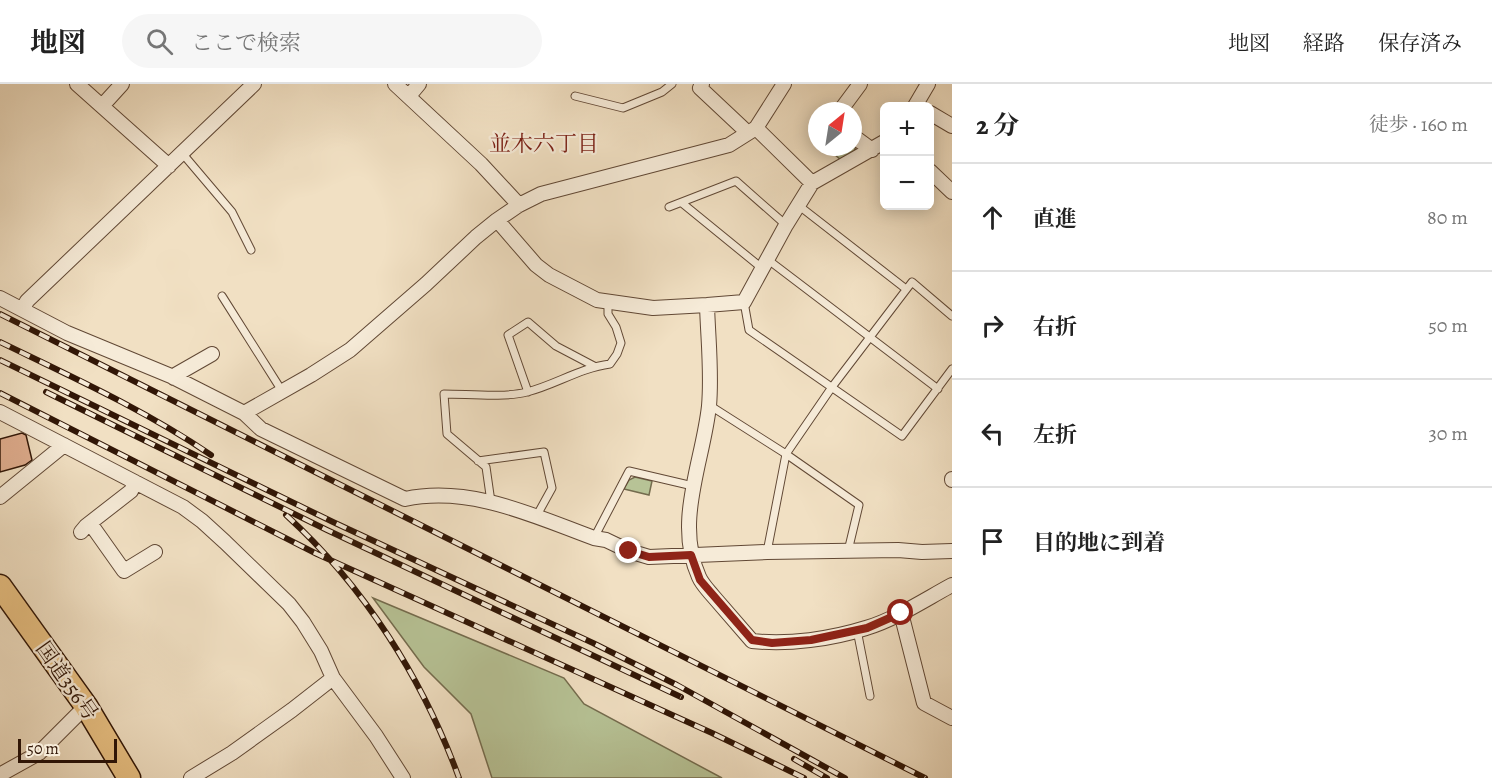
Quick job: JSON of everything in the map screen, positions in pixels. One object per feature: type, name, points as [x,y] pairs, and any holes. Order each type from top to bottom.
[{"type":"highway","name":"国道356号","points":[[0,586],[86,706],[129,778]]},
{"type":"street","points":[[77,84],[169,166]]},
{"type":"street","points":[[102,106],[122,84]]},
{"type":"street","points":[[23,309],[27,301],[254,84]]},
{"type":"street","points":[[395,84],[481,164],[519,205]]},
{"type":"street","points":[[409,96],[419,84]]},
{"type":"street","points":[[702,84],[700,88],[812,183]]},
{"type":"street","points":[[244,413],[350,350],[476,237],[519,205],[542,194],[729,145],[752,130],[784,84]]},
{"type":"street","points":[[847,102],[860,84]]},
{"type":"street","points":[[919,102],[928,84]]},
{"type":"street","points":[[934,115],[952,126]]},
{"type":"street","points":[[862,143],[872,150]]},
{"type":"street","points":[[497,220],[536,265],[549,275],[597,300],[653,308],[744,302],[812,183],[880,145]]},
{"type":"street","points":[[934,175],[952,192]]},
{"type":"street","points":[[0,298],[67,333],[174,378],[244,413],[261,429],[405,499],[422,495],[448,495],[491,502],[594,538],[606,540],[649,557],[767,552],[952,550]]},
{"type":"street","points":[[707,305],[711,366],[709,405],[693,486],[690,523],[691,555],[700,580],[752,640],[772,643],[811,640],[867,628],[901,613],[952,585]]},
{"type":"street","points":[[174,378],[212,354]]},
{"type":"street","points":[[0,412],[183,507],[202,521],[289,604],[321,651],[333,678],[376,736],[403,778]]},
{"type":"street","points":[[0,497],[64,445]]},
{"type":"street","points":[[135,482],[131,491],[85,527],[124,570],[155,552]]},
{"type":"street","points":[[901,613],[924,703],[952,718]]},
{"type":"street","points":[[191,778],[232,753],[333,678]]},
{"type":"street","points":[[3,773],[39,753],[86,706]]},
{"type":"lane","points":[[575,96],[623,108],[662,92],[672,84]]},
{"type":"lane","points":[[182,153],[232,212],[251,250]]},
{"type":"lane","points":[[669,207],[736,181],[786,225]]},
{"type":"lane","points":[[682,203],[870,337],[938,389]]},
{"type":"lane","points":[[798,205],[906,289]]},
{"type":"lane","points":[[767,552],[786,454],[832,387],[906,289],[912,282],[952,316]]},
{"type":"lane","points":[[222,296],[282,391]]},
{"type":"lane","points":[[491,502],[486,467],[447,434],[444,394],[528,392],[594,366],[610,364],[621,343],[616,327],[608,314],[608,302]]},
{"type":"lane","points":[[744,302],[749,330],[902,436],[952,369]]},
{"type":"lane","points":[[528,392],[508,335],[528,322],[556,346],[594,366]]},
{"type":"lane","points":[[709,405],[786,454],[859,505],[848,551]]},
{"type":"lane","points":[[478,461],[544,453],[552,488],[536,517]]},
{"type":"lane","points":[[594,538],[629,471],[693,486]]},
{"type":"lane","points":[[856,630],[870,696]]},
{"type":"green space","points":[[836,156],[848,156],[841,160]]},
{"type":"green space","points":[[635,477],[652,481],[649,495],[624,489],[629,480]]},
{"type":"green space","points":[[373,598],[564,678],[584,704],[722,778],[492,778],[471,714],[424,667]]},
{"type":"building","points":[[22,433],[26,435],[32,460],[25,465],[0,472],[0,439]]},
{"type":"railway","points":[[0,314],[925,778]]},
{"type":"railway","points":[[0,342],[134,409],[211,455]]},
{"type":"railway","points":[[0,360],[333,522],[593,643],[677,685],[845,778]]},
{"type":"railway","points":[[46,392],[327,530],[681,697]]},
{"type":"railway","points":[[0,393],[317,554],[712,733],[804,778]]},
{"type":"railway","points":[[286,515],[341,572],[366,603],[388,636],[428,705],[459,778]]},
{"type":"railway","points":[[794,759],[827,778]]},
{"type":"district","name":"並木六丁目","points":[[544,143]]},
{"type":"route","points":[[629,551],[649,557],[691,555],[700,580],[752,640],[772,643],[811,640],[867,628],[901,613]]}]
